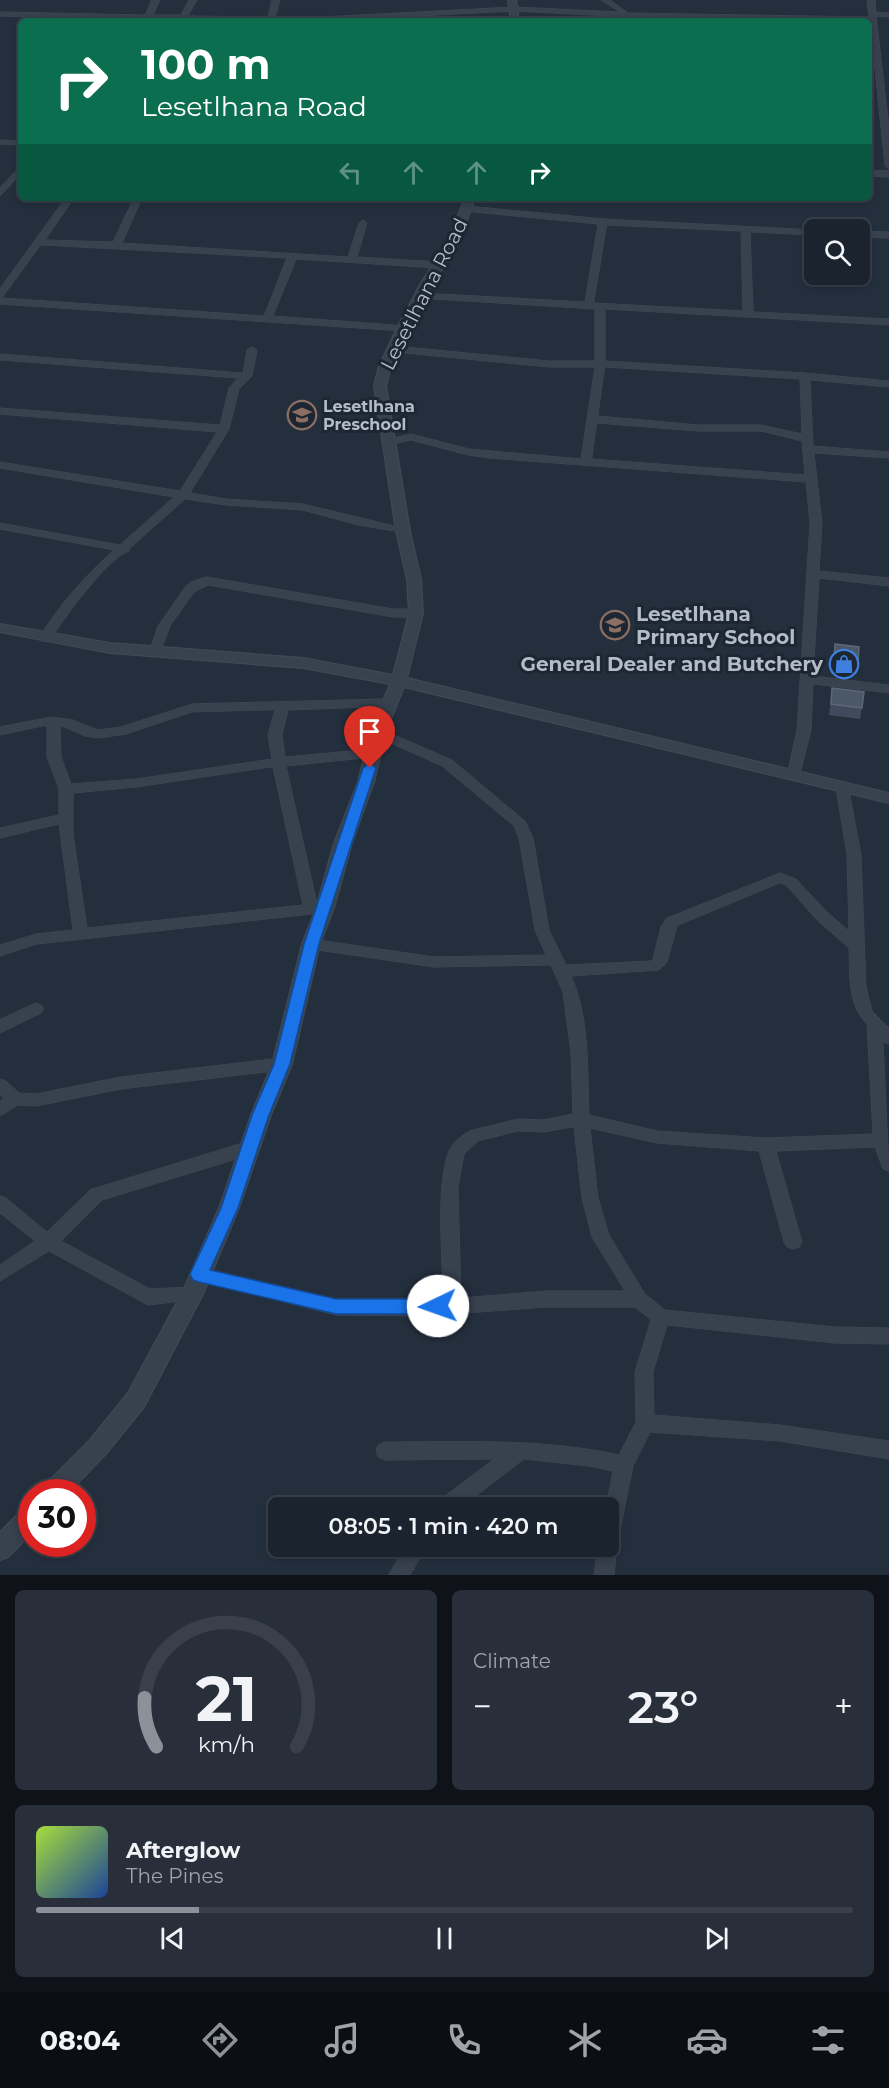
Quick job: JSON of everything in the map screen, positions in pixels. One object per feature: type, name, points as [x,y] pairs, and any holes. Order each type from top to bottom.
[{"type":"street","points":[[148,17],[156,0]]},
{"type":"street","points":[[183,18],[193,0]]},
{"type":"street","points":[[272,18],[276,0]]},
{"type":"street","points":[[605,0],[629,15]]},
{"type":"street","points":[[871,0],[878,72],[884,87],[883,125],[889,166]]},
{"type":"street","points":[[349,18],[513,5],[629,15],[889,15]]},
{"type":"street","points":[[0,14],[90,18]]},
{"type":"street","points":[[132,18],[165,18]]},
{"type":"street","points":[[876,49],[889,50]]},
{"type":"street","points":[[872,71],[878,72]]},
{"type":"street","points":[[0,142],[18,143]]},
{"type":"street","points":[[0,193],[18,172]]},
{"type":"street","points":[[872,173],[889,174]]},
{"type":"street","points":[[0,296],[68,201]]},
{"type":"street","points":[[117,245],[137,201]]},
{"type":"street","points":[[469,204],[603,222],[804,232]]},
{"type":"street","name":"Lesetlhana Road","points":[[67,1479],[97,1448],[136,1400],[192,1294],[229,1208],[261,1115],[282,1064],[318,909],[366,782],[378,732],[399,681],[416,613],[414,579],[403,531],[380,386],[384,366],[395,349],[403,328],[453,243],[469,204]]},
{"type":"street","points":[[586,462],[600,364],[595,306],[603,222]]},
{"type":"street","points":[[352,259],[363,223]]},
{"type":"street","points":[[745,229],[748,315]]},
{"type":"street","points":[[870,234],[889,235]]},
{"type":"street","points":[[38,243],[293,255],[439,266]]},
{"type":"street","points":[[268,318],[293,255]]},
{"type":"street","points":[[421,296],[889,322]]},
{"type":"street","points":[[0,301],[403,328]]},
{"type":"street","points":[[395,349],[549,364],[600,364],[804,376],[889,384]]},
{"type":"street","points":[[45,638],[71,601],[103,566],[125,549],[147,525],[184,494],[224,429],[234,388],[247,376],[252,350]]},
{"type":"street","points":[[0,357],[247,376]]},
{"type":"street","points":[[794,775],[804,729],[816,523],[804,376]]},
{"type":"street","points":[[0,411],[224,429]]},
{"type":"street","points":[[592,419],[698,428],[761,428],[808,444],[889,455]]},
{"type":"street","points":[[389,442],[411,437],[425,439],[468,453],[812,479]]},
{"type":"street","points":[[0,465],[238,503],[303,507],[403,531]]},
{"type":"street","points":[[0,525],[125,549]]},
{"type":"street","points":[[814,574],[889,582]]},
{"type":"street","points":[[154,652],[164,626],[190,590],[207,581],[393,613],[416,613]]},
{"type":"street","points":[[0,628],[45,638],[154,652],[303,663],[399,681],[889,798]]},
{"type":"street","points":[[807,679],[889,689]]},
{"type":"street","points":[[0,731],[39,721],[53,721],[70,724],[84,732],[96,734],[118,732],[170,712],[192,708],[389,704]]},
{"type":"street","points":[[0,951],[36,939],[318,909],[282,785],[275,735],[283,706]]},
{"type":"street","points":[[53,721],[54,757],[66,789],[65,818],[81,934]]},
{"type":"street","points":[[378,732],[435,756],[520,824],[526,838],[542,930],[571,992],[579,1053],[581,1119],[590,1198],[601,1237],[639,1299],[662,1317],[835,1335],[889,1336]]},
{"type":"street","points":[[66,789],[136,783],[279,762],[374,753]]},
{"type":"street","points":[[843,788],[854,855],[858,987],[865,1013],[889,1038]]},
{"type":"street","points":[[0,833],[65,818]]},
{"type":"street","points":[[311,944],[434,962],[654,966],[660,962],[668,927],[672,922],[780,878],[791,882],[822,916],[857,946]]},
{"type":"street","points":[[0,1027],[36,1009]]},
{"type":"street","points":[[874,1020],[881,1140],[889,1164]]},
{"type":"street","points":[[0,1110],[15,1099],[36,1100],[121,1083],[282,1064]]},
{"type":"street","points":[[0,1085],[15,1099]]},
{"type":"street","points":[[452,1304],[450,1187],[457,1151],[473,1136],[518,1125],[543,1126],[581,1119],[657,1137],[766,1145],[881,1140]]},
{"type":"street","points":[[766,1145],[793,1242]]},
{"type":"street","points":[[0,1274],[48,1242],[96,1195],[250,1148]]},
{"type":"street","points":[[0,1203],[48,1242],[148,1297],[192,1294]]},
{"type":"street","points":[[199,1274],[336,1307],[424,1308],[452,1304],[547,1299],[639,1299]]},
{"type":"street","points":[[618,1497],[624,1465],[645,1423],[644,1372],[662,1317]]},
{"type":"street","points":[[645,1423],[780,1432],[889,1450]]},
{"type":"street","points":[[385,1451],[521,1450],[589,1457],[624,1465]]},
{"type":"street","points":[[459,1497],[521,1450]]},
{"type":"street","points":[[0,1549],[18,1530]]},
{"type":"street","points":[[399,1575],[410,1557]]},
{"type":"street","points":[[604,1575],[606,1557]]},
{"type":"building","points":[[835,644],[859,647],[858,662],[834,659]]},
{"type":"building","points":[[832,688],[864,692],[862,708],[831,704]]},
{"type":"place","name":"Lesetlhana Preschool","points":[[302,415]]},
{"type":"place","name":"Lesetlhana Primary School","points":[[615,625]]},
{"type":"place","name":"General Dealer and Butchery","points":[[844,664]]},
{"type":"route","points":[[370,768],[343,843],[325,908],[311,944],[282,1064],[261,1115],[229,1208],[199,1274],[336,1307],[424,1308],[438,1306]]}]
